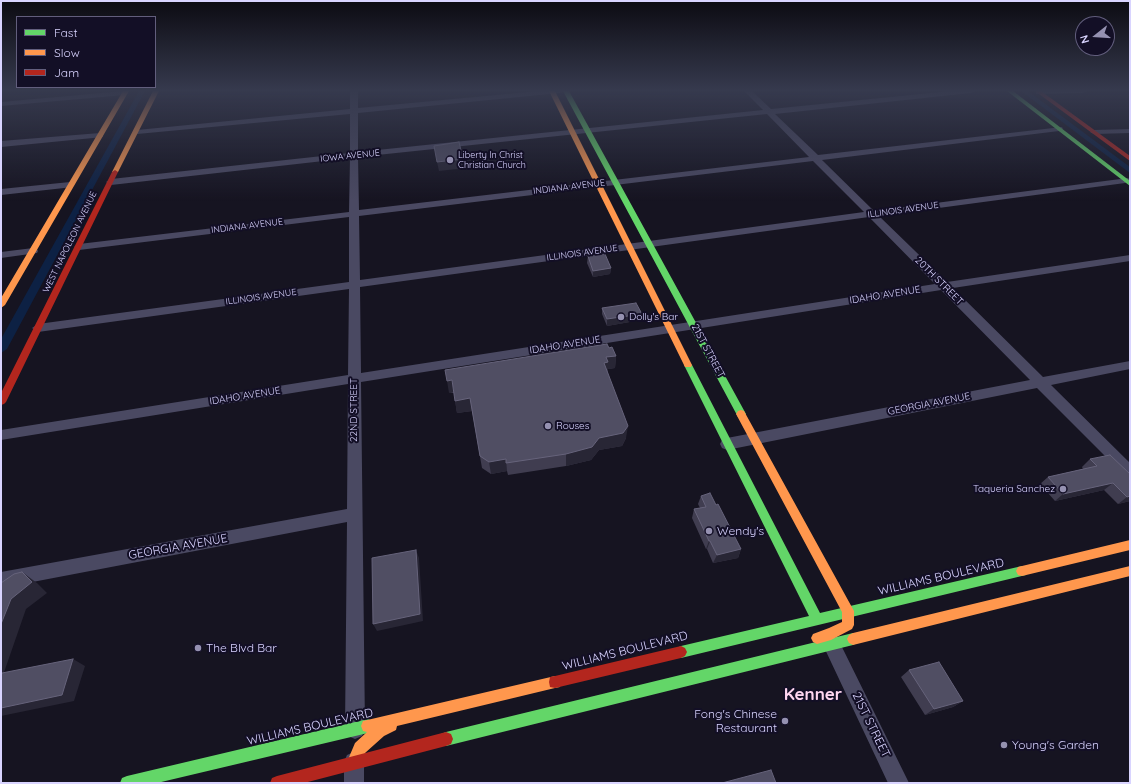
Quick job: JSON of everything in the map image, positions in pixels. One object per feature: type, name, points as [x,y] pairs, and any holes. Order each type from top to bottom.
[{"type":"main road","points":[[1,305],[104,128]]},
{"type":"main road","name":"WEST NAPOLEON AVENUE","points":[[1,402],[139,128]]},
{"type":"main road","points":[[570,128],[817,618]]},
{"type":"main road","name":"21ST STREET","points":[[587,128],[848,611]]},
{"type":"main road","points":[[1088,128],[1130,159]]},
{"type":"main road","points":[[1059,129],[1128,182]]},
{"type":"main road","points":[[7,366],[24,357]]},
{"type":"main road","name":"WILLIAMS BOULEVARD","points":[[127,783],[817,618],[1130,545]]},
{"type":"main road","points":[[277,783],[354,762],[1130,571]]},
{"type":"main road","points":[[780,657],[794,644],[831,634],[848,625],[848,611]]},
{"type":"main road","points":[[354,762],[360,748],[379,731],[409,716]]},
{"type":"street","points":[[137,132],[181,128]]},
{"type":"street","name":"22ND STREET","points":[[354,128],[355,729]]},
{"type":"street","name":"IOWA AVENUE","points":[[111,182],[621,128]]},
{"type":"street","name":"20TH STREET","points":[[785,128],[1130,472]]},
{"type":"street","name":"INDIANA AVENUE","points":[[79,247],[598,183],[1059,129]]},
{"type":"street","points":[[1094,132],[1130,131]]},
{"type":"street","points":[[1,144],[100,135]]},
{"type":"street","name":"ILLINOIS AVENUE","points":[[38,328],[650,243],[1128,182]]},
{"type":"street","points":[[1,192],[70,185]]},
{"type":"street","points":[[1,255],[33,251]]},
{"type":"street","name":"IDAHO AVENUE","points":[[1,435],[670,328],[1130,258]]},
{"type":"street","name":"GEORGIA AVENUE","points":[[728,444],[1039,382],[1130,366]]},
{"type":"street","name":"GEORGIA AVENUE","points":[[1,580],[354,514]]},
{"type":"street","name":"21ST STREET","points":[[832,645],[900,783]]},
{"type":"street","points":[[354,762],[354,783]]},
{"type":"building","points":[[459,142],[463,159],[437,162],[434,146]]},
{"type":"building","points":[[605,254],[611,268],[593,271],[588,256]]},
{"type":"building","points":[[636,303],[642,314],[607,319],[602,308]]},
{"type":"building","name":"Rouses","points":[[607,344],[609,348],[612,347],[616,356],[606,357],[608,362],[604,363],[628,426],[623,433],[599,438],[592,447],[566,454],[506,463],[506,459],[489,462],[480,456],[470,398],[455,401],[452,380],[447,381],[445,370]]},
{"type":"building","points":[[1110,455],[1130,474],[1130,496],[1127,497],[1113,483],[1063,494],[1048,477],[1097,466],[1090,459]]},
{"type":"building","name":"Wendy's","points":[[710,493],[716,505],[718,504],[741,549],[717,555],[709,541],[694,509],[706,507],[701,496]]},
{"type":"building","points":[[416,550],[420,614],[373,624],[372,558]]},
{"type":"building","points":[[22,572],[32,582],[11,599],[1,624],[1,583],[14,574]]},
{"type":"building","points":[[73,659],[62,695],[1,708],[2,673]]},
{"type":"building","points":[[939,662],[963,701],[934,709],[909,670]]},
{"type":"building","points":[[771,770],[776,783],[722,783]]},
{"type":"waterway","points":[[1,349],[122,128]]},
{"type":"waterway","points":[[1072,128],[1130,171]]},
{"type":"traffic: fast","points":[[586,128],[741,414]]},
{"type":"traffic: fast","points":[[1057,128],[1130,184]]},
{"type":"traffic: fast","points":[[688,365],[817,619]]},
{"type":"traffic: fast","points":[[681,652],[1022,571]]},
{"type":"traffic: fast","points":[[446,739],[853,639]]},
{"type":"traffic: fast","points":[[127,783],[368,726]]},
{"type":"traffic: slow","points":[[1,305],[105,128]]},
{"type":"traffic: slow","points":[[115,172],[137,128]]},
{"type":"traffic: slow","points":[[570,128],[688,365]]},
{"type":"traffic: slow","points":[[741,414],[848,611],[848,625],[831,634],[817,638]]},
{"type":"traffic: slow","points":[[1022,571],[1130,545]]},
{"type":"traffic: slow","points":[[853,639],[1130,571]]},
{"type":"traffic: slow","points":[[368,726],[555,682]]},
{"type":"traffic: slow","points":[[354,762],[360,748],[379,731],[391,725]]},
{"type":"traffic: jam","points":[[1087,128],[1130,159]]},
{"type":"traffic: jam","points":[[1,402],[115,172]]},
{"type":"traffic: jam","points":[[555,682],[681,652]]},
{"type":"traffic: jam","points":[[277,783],[446,739]]},
{"type":"place","name":"Liberty In Christ Christian Church","points":[[450,160]]},
{"type":"place","name":"Dolly's Bar","points":[[621,317]]},
{"type":"place","name":"Rouses","points":[[548,426]]},
{"type":"place","name":"Taqueria Sanchez","points":[[1063,489]]},
{"type":"place","name":"Wendy's","points":[[709,531]]},
{"type":"place","name":"The Blvd Bar","points":[[198,648]]},
{"type":"place","name":"Fong's Chinese Restaurant","points":[[785,721]]},
{"type":"place","name":"Young's Garden","points":[[1004,745]]},
{"type":"district","name":"Kenner","points":[[813,695]]}]
